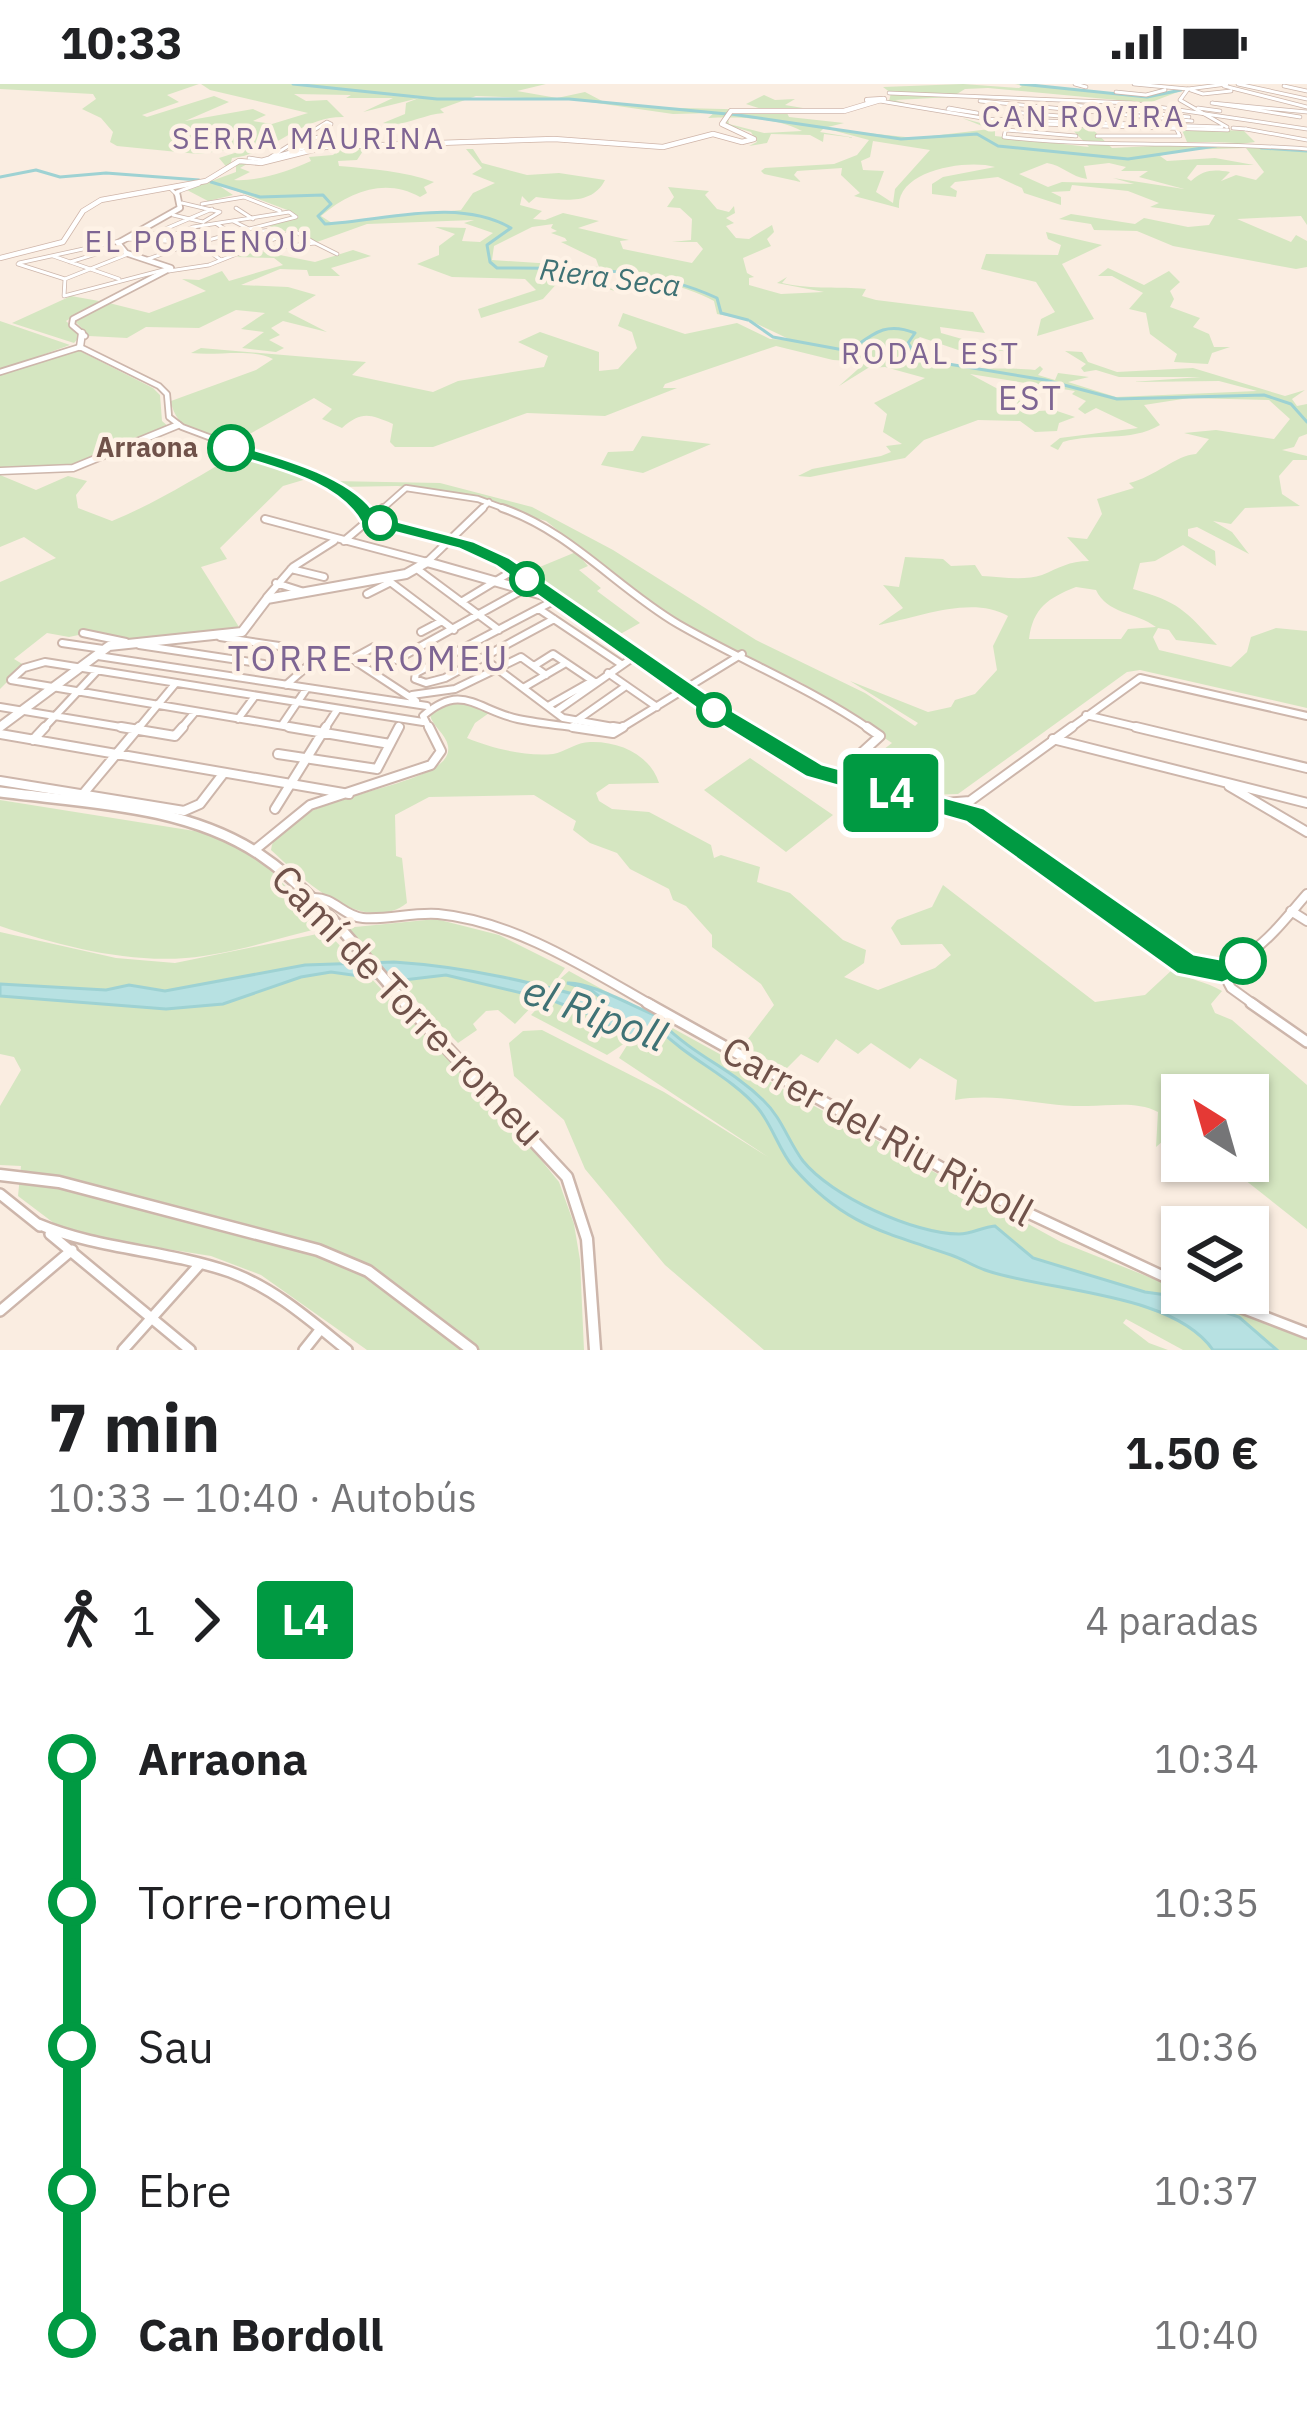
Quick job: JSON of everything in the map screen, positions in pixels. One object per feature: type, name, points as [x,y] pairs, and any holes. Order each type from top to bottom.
[{"type":"main road","points":[[0,258],[63,242],[78,231],[87,207],[138,191],[174,191],[229,174],[236,162],[265,162],[320,145],[538,139],[610,140],[663,147],[718,134],[748,142],[752,136],[723,125],[731,111],[840,111],[878,98]]},
{"type":"main road","points":[[538,139],[555,141]]},
{"type":"street","points":[[1075,84],[1086,87]]},
{"type":"street","points":[[1123,84],[1115,92],[1146,95],[1175,87]]},
{"type":"street","points":[[1134,84],[1204,94],[1239,85],[1284,94],[1305,106]]},
{"type":"street","points":[[1158,104],[1180,99],[1196,86],[1224,84],[1274,90],[1305,106]]},
{"type":"street","points":[[1239,85],[1271,100],[1305,106]]},
{"type":"street","points":[[1274,90],[1287,85],[1305,106],[1300,138]]},
{"type":"street","points":[[878,98],[936,93],[1012,105],[1150,106],[1305,128]]},
{"type":"street","points":[[1271,100],[1284,94]]},
{"type":"street","points":[[878,98],[1076,136],[1090,146]]},
{"type":"street","points":[[1180,99],[1217,118],[1226,128]]},
{"type":"street","points":[[974,100],[1195,119],[1198,128]]},
{"type":"street","points":[[1087,103],[1145,114]]},
{"type":"street","points":[[1212,103],[1305,106],[1286,110],[1212,103]]},
{"type":"street","points":[[1012,105],[1004,137],[1111,147],[1215,142],[1307,149]]},
{"type":"street","points":[[1073,105],[1071,122],[1076,136]]},
{"type":"street","points":[[1145,114],[1150,106]]},
{"type":"street","points":[[1286,110],[1305,106]]},
{"type":"street","points":[[1198,109],[1220,111]]},
{"type":"street","points":[[1010,112],[1088,127],[1226,128]]},
{"type":"street","points":[[1238,114],[1256,120]]},
{"type":"street","points":[[269,158],[329,122],[320,145]]},
{"type":"street","points":[[1007,124],[1246,129],[1307,140]]},
{"type":"street","points":[[1088,127],[1111,147]]},
{"type":"street","points":[[1096,136],[1180,136],[1177,130]]},
{"type":"street","points":[[292,142],[320,145]]},
{"type":"street","points":[[249,158],[269,158],[320,145]]},
{"type":"street","points":[[174,191],[182,203]]},
{"type":"street","points":[[182,203],[244,197],[296,217],[251,228],[232,221]]},
{"type":"street","points":[[70,262],[173,215],[182,203]]},
{"type":"street","points":[[159,241],[221,215],[202,204]]},
{"type":"street","points":[[236,208],[296,245]]},
{"type":"street","points":[[170,270],[128,254],[65,279],[19,263],[141,239],[212,209]]},
{"type":"street","points":[[173,215],[217,224],[286,213]]},
{"type":"street","points":[[197,243],[203,224]]},
{"type":"street","points":[[217,224],[253,247]]},
{"type":"street","points":[[148,259],[232,234],[271,230]]},
{"type":"street","points":[[65,279],[62,295],[221,260],[294,232],[337,254]]},
{"type":"street","points":[[141,239],[197,243],[221,260]]},
{"type":"street","points":[[119,243],[128,254]]},
{"type":"street","points":[[244,251],[315,243]]},
{"type":"street","points":[[173,250],[185,255]]},
{"type":"street","points":[[49,255],[122,280]]},
{"type":"street","points":[[80,347],[85,335],[72,325],[74,319],[170,270]]},
{"type":"street","points":[[0,373],[80,347],[163,389],[170,417],[178,425],[321,479],[369,520],[488,554],[752,735],[834,778],[937,804],[979,806],[975,815]]},
{"type":"street","points":[[0,471],[45,475],[72,471],[178,425]]},
{"type":"street","points":[[0,731],[99,652],[118,645],[220,637],[250,628],[276,583],[291,569],[369,520],[403,489],[489,502],[559,532],[606,575],[675,622],[828,700],[880,736],[834,778]]},
{"type":"street","points":[[368,594],[427,562],[489,502]]},
{"type":"street","points":[[265,519],[499,581],[530,585]]},
{"type":"street","points":[[291,569],[324,577]]},
{"type":"street","points":[[417,569],[499,630]]},
{"type":"street","points":[[460,602],[514,571]]},
{"type":"street","points":[[269,598],[388,580],[454,629]]},
{"type":"street","points":[[276,583],[304,592]]},
{"type":"street","points":[[530,585],[396,660],[374,647],[352,659],[427,708],[458,698],[513,718],[602,734],[622,729],[742,654]]},
{"type":"street","points":[[554,619],[446,678],[421,682],[414,677],[557,599]]},
{"type":"street","points":[[539,609],[621,664]]},
{"type":"street","points":[[421,632],[442,621]]},
{"type":"street","points":[[83,633],[264,664]]},
{"type":"street","points":[[220,637],[279,646]]},
{"type":"street","points":[[486,637],[501,648]]},
{"type":"street","points":[[62,643],[286,685],[412,700],[455,688],[521,657],[545,675]]},
{"type":"street","points":[[534,666],[554,654],[594,682]]},
{"type":"street","points":[[552,709],[638,654]]},
{"type":"street","points":[[483,658],[552,709],[576,721],[622,729]]},
{"type":"street","points":[[256,849],[298,812],[424,769],[440,755],[440,746],[422,722],[39,662],[21,670],[12,682],[390,744]]},
{"type":"street","points":[[523,688],[566,663]]},
{"type":"street","points":[[286,685],[310,664]]},
{"type":"street","points":[[33,740],[97,671]]},
{"type":"street","points":[[608,674],[657,707]]},
{"type":"street","points":[[963,804],[1140,678],[1307,716]]},
{"type":"street","points":[[83,794],[176,684]]},
{"type":"street","points":[[576,721],[626,686]]},
{"type":"street","points":[[281,727],[307,688]]},
{"type":"street","points":[[238,719],[255,696]]},
{"type":"street","points":[[0,707],[176,736],[195,712]]},
{"type":"street","points":[[422,722],[427,708]]},
{"type":"street","points":[[275,809],[338,709]]},
{"type":"street","points":[[1086,715],[1307,768]]},
{"type":"street","points":[[377,769],[399,727]]},
{"type":"street","points":[[0,731],[352,794]]},
{"type":"street","points":[[1054,739],[1307,802]]},
{"type":"street","points":[[278,754],[377,769]]},
{"type":"street","points":[[377,769],[386,784]]},
{"type":"street","points":[[0,781],[190,811],[224,772]]},
{"type":"street","points":[[1209,778],[1307,832]]},
{"type":"street","name":"Camí de Torre-romeu","points":[[0,792],[193,823],[256,849],[314,904],[567,1177],[585,1237],[595,1350]]},
{"type":"street","points":[[963,804],[1187,965],[1222,971],[1236,968],[1307,894]]},
{"type":"street","name":"Carrer del Riu Ripoll","points":[[314,904],[324,896],[361,918],[419,913],[452,916],[526,943],[610,983],[1075,1240],[1161,1276]]},
{"type":"street","points":[[1291,911],[1307,921]]},
{"type":"street","points":[[1222,971],[1231,988],[1307,1042]]},
{"type":"street","points":[[0,1175],[59,1182],[318,1250],[368,1271],[472,1350]]},
{"type":"street","points":[[0,1195],[190,1350]]},
{"type":"street","points":[[38,1224],[77,1243],[200,1264],[246,1279],[347,1350]]},
{"type":"street","points":[[87,1263],[105,1247]]},
{"type":"street","points":[[0,1311],[72,1250]]},
{"type":"street","points":[[123,1350],[200,1264]]},
{"type":"street","points":[[1258,1314],[1307,1333]]},
{"type":"street","points":[[304,1350],[321,1329]]},
{"type":"green space","points":[[0,84],[199,84],[167,95],[179,102],[142,115],[214,96],[229,102],[185,121],[253,109],[266,115],[253,121],[272,124],[308,113],[201,84],[546,84],[517,91],[557,98],[585,92],[604,102],[642,107],[765,110],[746,104],[764,95],[795,99],[785,105],[803,108],[787,113],[789,117],[844,123],[828,127],[838,130],[915,138],[990,129],[962,118],[995,127],[995,136],[1089,147],[1068,125],[999,120],[1244,131],[1255,142],[1240,144],[1307,150],[1307,225],[1301,216],[1237,219],[1291,242],[1296,235],[1307,241],[1307,267],[1296,269],[1173,246],[1137,231],[1094,230],[1091,224],[1059,219],[1071,214],[1135,224],[1144,218],[1188,227],[1209,225],[1215,215],[1150,207],[1159,203],[1128,191],[1072,185],[1070,191],[1051,192],[1061,197],[1061,205],[1024,193],[998,177],[955,182],[950,187],[957,191],[956,197],[932,194],[932,184],[943,177],[995,167],[935,170],[909,184],[899,208],[854,196],[860,193],[841,175],[842,168],[797,171],[794,175],[801,182],[764,174],[765,168],[834,164],[857,155],[869,140],[824,128],[820,132],[856,138],[824,134],[823,142],[810,135],[771,134],[767,143],[749,146],[757,142],[751,132],[724,124],[728,119],[729,124],[764,133],[802,131],[768,120],[708,118],[714,113],[673,114],[576,100],[476,96],[440,109],[444,113],[391,124],[383,123],[405,114],[406,103],[419,98],[363,112],[393,98],[294,94],[306,101],[327,100],[344,117],[314,122],[262,149],[232,158],[229,170],[219,158],[257,146],[198,154],[117,146],[110,142],[113,132],[101,118],[82,109],[96,99],[93,94],[0,89]],"holes":[[[1089,126],[1175,129],[1182,130],[1187,142],[1236,142],[1112,148]],[[873,141],[930,150],[895,189],[893,203],[876,192],[884,171],[863,170],[861,161],[870,157]],[[1246,148],[1264,172],[1256,180],[1236,175],[1221,181],[1230,172],[1213,171],[1191,181],[1187,178],[1197,165],[1254,165],[1215,158],[1167,161],[1160,156],[1180,150]],[[1047,163],[1087,179],[1084,166],[1109,163],[1126,167],[1121,171],[1148,171],[1139,177],[1184,189],[1113,178],[1134,184],[1062,182],[1048,187],[1019,174]]]},
{"type":"green space","points":[[963,84],[1147,96],[1183,90],[1149,103],[988,88],[965,89],[952,97],[895,100],[919,107],[889,101],[891,93],[883,87]]},
{"type":"green space","points":[[345,143],[377,148],[363,151],[357,160],[338,161],[339,166],[434,182],[424,187],[427,193],[420,197],[382,188],[344,199],[321,216],[332,223],[461,210],[473,193],[495,183],[472,174],[482,168],[466,149],[473,149],[482,163],[527,175],[559,173],[605,180],[584,198],[536,197],[529,203],[522,196],[520,205],[542,211],[533,219],[563,213],[599,221],[578,228],[629,240],[620,241],[623,249],[692,263],[703,249],[697,242],[672,242],[691,240],[692,219],[680,208],[667,207],[674,197],[668,187],[709,191],[705,195],[717,209],[729,212],[734,206],[735,213],[726,218],[734,223],[726,226],[736,238],[749,239],[772,225],[774,232],[767,239],[771,246],[743,258],[747,273],[754,277],[749,278],[749,285],[781,294],[824,292],[777,283],[787,277],[782,283],[866,289],[862,296],[876,300],[973,312],[985,333],[940,327],[941,333],[1008,352],[962,344],[976,356],[920,337],[915,341],[925,353],[953,365],[1035,370],[1040,366],[1038,375],[1055,380],[1058,373],[1089,377],[1068,382],[1116,397],[1257,391],[1219,381],[1132,382],[1201,377],[1084,372],[1081,368],[1086,364],[1065,351],[1082,352],[1088,362],[1117,372],[1193,368],[1285,396],[1305,390],[1292,399],[1297,406],[1307,404],[1307,434],[1294,447],[1282,450],[1307,456],[1307,460],[1293,460],[1279,476],[1282,494],[1300,506],[1245,508],[1231,524],[1213,521],[1232,532],[1249,554],[1197,527],[1188,529],[1188,536],[1215,551],[1216,566],[1183,545],[1155,561],[1140,563],[1133,589],[1180,609],[1217,645],[1176,640],[1169,630],[1158,628],[1153,637],[1159,650],[1231,667],[1247,652],[1251,637],[1276,628],[1307,631],[1307,708],[1140,670],[1127,672],[958,794],[928,795],[846,778],[892,743],[802,683],[708,638],[653,605],[546,521],[452,493],[398,486],[338,487],[331,481],[440,483],[532,507],[613,550],[756,640],[865,693],[915,726],[918,723],[850,681],[928,712],[951,707],[955,700],[975,694],[997,670],[993,646],[1008,616],[961,608],[878,625],[903,608],[883,585],[899,587],[905,557],[943,559],[951,566],[975,565],[982,576],[1012,578],[1035,577],[1089,561],[1067,537],[1087,539],[1102,514],[1097,499],[1134,488],[1129,483],[1196,454],[1209,439],[1184,433],[1216,430],[1274,439],[1290,419],[1269,400],[1189,398],[1144,405],[1160,425],[1136,434],[1063,442],[1058,450],[1050,446],[1060,438],[1138,428],[1096,408],[1085,414],[1078,409],[1086,401],[1072,394],[1075,391],[970,374],[1039,411],[1075,417],[1059,423],[1057,431],[1035,432],[1020,421],[978,420],[924,440],[905,458],[798,476],[881,456],[891,452],[886,446],[902,444],[883,432],[887,414],[874,403],[925,378],[885,367],[868,368],[839,386],[866,362],[833,360],[776,346],[665,384],[663,388],[677,388],[605,416],[527,413],[433,447],[395,447],[390,442],[393,424],[372,416],[342,428],[322,419],[332,409],[314,398],[230,445],[193,430],[178,419],[171,401],[256,370],[273,359],[244,353],[191,353],[201,348],[366,362],[352,375],[433,392],[458,381],[544,367],[548,356],[518,342],[540,332],[599,352],[599,371],[618,369],[637,348],[632,332],[618,326],[623,313],[685,334],[737,323],[770,339],[791,340],[749,320],[717,314],[714,301],[698,293],[628,274],[577,267],[539,271],[581,276],[624,294],[560,280],[543,299],[481,318],[478,309],[536,290],[525,279],[452,277],[417,264],[439,255],[439,246],[455,234],[435,227],[466,228],[462,241],[480,242],[493,233],[464,223],[474,220],[367,224],[317,242],[269,226],[299,217],[290,211],[215,183],[233,195],[208,201],[187,190],[236,172],[241,162],[247,164],[240,168],[250,172],[234,180],[273,175],[311,161],[309,157],[333,155]],"holes":[[[553,224],[551,228],[557,231],[551,233],[596,259],[599,267],[492,260],[494,246],[532,227]],[[1076,587],[1096,590],[1107,604],[1156,627],[1128,629],[1121,639],[1029,639],[1034,619],[1044,606]]]},
{"type":"green space","points":[[1046,232],[1102,245],[1062,264],[1094,319],[1037,336],[1041,319],[1055,312],[1036,282],[981,269],[986,254],[1058,255],[1061,245],[1048,239]]},
{"type":"green space","points":[[353,250],[371,256],[331,268],[340,276],[280,269],[241,285],[288,287],[316,295],[288,312],[327,332],[283,321],[271,328],[280,335],[269,340],[284,348],[276,352],[242,348],[264,332],[241,329],[265,313],[236,310],[199,328],[146,327],[127,338],[89,336],[75,321],[105,302],[149,313],[206,291],[182,279],[199,280],[222,271],[229,281],[283,265],[274,258],[236,257],[260,251],[315,262]]},
{"type":"green space","points":[[1108,268],[1144,285],[1169,271],[1180,282],[1170,291],[1174,299],[1170,307],[1200,318],[1193,327],[1209,334],[1214,347],[1230,347],[1212,353],[1208,364],[1174,362],[1177,354],[1150,334],[1146,313],[1129,309],[1143,293],[1112,276],[1098,276]]},
{"type":"green space","points":[[71,296],[99,301],[66,321],[81,335],[74,343],[12,323]]},
{"type":"green space","points":[[0,321],[70,345],[0,370]]},
{"type":"green space","points":[[78,350],[153,388],[160,395],[162,421],[169,427],[66,470],[0,468],[0,375]]},
{"type":"green space","points":[[642,436],[711,444],[643,473],[601,465],[608,452],[633,451]]},
{"type":"green space","points":[[238,454],[310,478],[283,486],[220,548],[227,559],[201,567],[239,627],[226,633],[130,642],[88,633],[69,637],[47,633],[14,659],[24,665],[0,689],[0,582],[56,558],[24,537],[0,547],[0,475],[36,490],[68,476],[87,481],[76,495],[78,508],[112,521]]},
{"type":"green space","points":[[576,552],[588,566],[579,570],[601,588],[597,591],[640,623],[615,637],[534,581],[530,571]]},
{"type":"green space","points":[[460,702],[489,713],[475,723],[467,738],[487,745],[543,755],[601,742],[641,757],[659,783],[609,784],[596,793],[599,801],[612,809],[649,812],[711,845],[714,858],[721,855],[760,867],[757,882],[790,893],[843,940],[866,950],[864,963],[844,977],[878,990],[935,968],[951,955],[942,944],[901,945],[891,928],[897,920],[932,907],[943,885],[1095,1002],[1145,995],[1173,969],[1222,991],[1211,1004],[1215,1013],[1232,1020],[1307,1085],[1307,1229],[1248,1182],[1269,1182],[1269,1074],[1161,1074],[1161,1143],[1156,1147],[1158,1112],[1149,1108],[955,1100],[957,1080],[920,1058],[910,1069],[871,1043],[858,1054],[836,1039],[818,1063],[801,1054],[787,1068],[741,1048],[774,1005],[761,984],[712,947],[712,935],[686,906],[673,900],[669,889],[630,869],[617,853],[590,843],[573,830],[576,821],[534,795],[429,797],[395,815],[396,856],[402,858],[407,903],[390,912],[371,913],[334,900],[271,850],[282,830],[304,815],[425,773],[443,761],[448,746],[430,715],[446,703]]},
{"type":"green space","points":[[750,758],[833,815],[786,852],[704,790]]},
{"type":"green space","points":[[0,800],[207,833],[261,860],[324,927],[221,953],[163,959],[92,951],[0,926]]},
{"type":"green space","points":[[436,919],[499,935],[565,968],[552,986],[569,971],[1061,1242],[1161,1282],[1161,1314],[1242,1314],[1307,1340],[1307,1350],[1183,1350],[1126,1319],[1123,1323],[1149,1343],[1168,1350],[764,1350],[665,1265],[585,1169],[564,1120],[514,1076],[509,1043],[523,1031],[542,1030],[664,1092],[768,1157],[619,1058],[631,1039],[607,1055],[531,1015],[546,999],[543,995],[515,1024],[498,1010],[486,1011],[473,1024],[477,1030],[458,1043],[345,928]]},
{"type":"green space","points":[[0,932],[116,958],[175,963],[327,932],[559,1182],[580,1260],[584,1350],[367,1350],[261,1275],[211,1256],[79,1235],[59,1227],[18,1196],[21,1166],[0,1165],[0,1106],[21,1070],[14,1057],[0,1054]]},
{"type":"water","name":"el Ripoll","points":[[394,962],[503,977],[609,1004],[591,990],[567,983],[614,996],[662,1018],[686,1044],[751,1089],[775,1114],[803,1161],[853,1199],[897,1220],[941,1232],[964,1234],[995,1226],[1033,1258],[1161,1294],[1161,1313],[1108,1296],[985,1270],[848,1215],[794,1168],[746,1096],[657,1027],[630,1042],[602,1019],[551,1000],[446,975],[395,981],[331,972],[301,977],[223,1004],[166,1009],[0,996],[0,984],[106,990],[129,985],[165,991],[305,965]]},
{"type":"water","points":[[1164,1314],[1230,1314],[1277,1350],[1213,1350]]},
{"type":"waterway","points":[[293,84],[437,99],[569,99],[727,114]]},
{"type":"waterway","points":[[1021,84],[1147,97],[1181,90]]},
{"type":"waterway","points":[[731,114],[901,139],[977,134],[998,146],[1128,159],[1216,146]]},
{"type":"waterway","points":[[1261,148],[1307,151]]},
{"type":"waterway","points":[[0,177],[36,170],[60,177],[106,173],[199,180]]},
{"type":"waterway","name":"Riera Seca","points":[[211,182],[260,197],[323,195],[331,204],[318,216],[325,224],[444,212],[490,219],[511,228],[487,245],[490,262],[497,268],[637,274],[717,298],[721,313],[748,320]]},
{"type":"waterway","points":[[750,321],[773,337],[849,351],[880,331],[895,328],[915,333],[908,343],[918,359],[1045,380],[1117,399],[1264,395],[1291,404],[1307,422]]},
{"type":"bus line","name":"L4","points":[[231,448],[321,479],[369,520],[466,545],[503,562],[752,735],[814,770],[975,815],[1187,965],[1222,971],[1243,961]]},
{"type":"place","name":"Arraona","points":[[231,448]]},
{"type":"district","name":"CAN ROVIRA","points":[[1084,117]]},
{"type":"district","name":"SERRA MAURINA","points":[[309,139]]},
{"type":"district","name":"EL POBLENOU","points":[[198,242]]},
{"type":"district","name":"RODAL EST","points":[[931,354]]},
{"type":"district","name":"EST","points":[[1031,398]]},
{"type":"district","name":"TORRE-ROMEU","points":[[369,658]]}]
